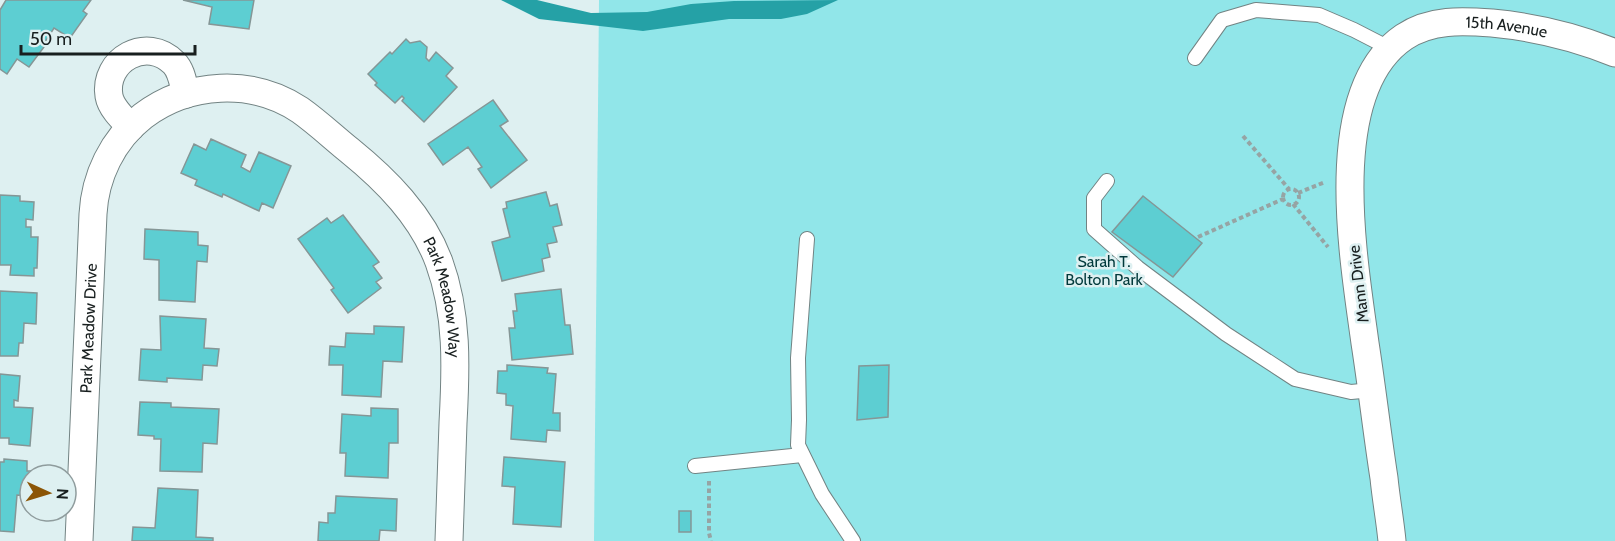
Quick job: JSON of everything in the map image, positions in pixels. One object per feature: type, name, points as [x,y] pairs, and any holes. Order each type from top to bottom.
[{"type":"street","name":"15th Avenue","points":[[1396,45],[1423,27],[1433,24],[1475,22],[1539,30],[1580,40],[1615,53]]},
{"type":"street","name":"Mann Drive","points":[[1392,541],[1353,247],[1351,167],[1356,122],[1363,94],[1375,68],[1396,45]]},
{"type":"street","points":[[131,127],[118,114],[108,88],[115,66],[130,54],[151,51],[166,57],[178,68],[186,94]]},
{"type":"street","name":"Park Meadow Drive","points":[[79,541],[93,203],[106,162],[131,127],[157,107],[186,94],[218,88],[240,88],[271,96],[300,110]]},
{"type":"street","name":"Park Meadow Way","points":[[300,110],[393,189],[413,214],[439,263],[452,305],[456,360],[449,541]]},
{"type":"lane","points":[[1195,58],[1222,20],[1256,10],[1319,15],[1396,45]]},
{"type":"lane","points":[[1107,181],[1094,198],[1094,229],[1138,268],[1226,334],[1295,379],[1351,392],[1372,390]]},
{"type":"lane","points":[[807,239],[798,383],[800,420],[798,445],[822,494],[854,541]]},
{"type":"lane","points":[[695,466],[802,455]]},
{"type":"path","points":[[1242,136],[1289,189]]},
{"type":"path","points":[[1283,199],[1284,191],[1294,189],[1298,193],[1298,200],[1293,204]]},
{"type":"path","points":[[1283,199],[1288,204],[1293,204],[1329,248]]},
{"type":"path","points":[[1198,237],[1283,199]]},
{"type":"path","points":[[710,465],[708,502],[711,541]]},
{"type":"green space","name":"Sarah T. Bolton Park","points":[[599,0],[1615,0],[1615,541],[594,541]]},
{"type":"shaded area","points":[[501,0],[537,0],[591,13],[647,12],[691,4],[734,1],[838,0],[807,14],[781,19],[729,19],[643,31],[539,19]]},
{"type":"building","points":[[6,0],[91,0],[83,11],[87,14],[70,38],[54,28],[45,42],[47,43],[29,67],[17,59],[7,74],[0,69],[0,10]]},
{"type":"building","points":[[183,0],[254,0],[249,29],[209,24],[212,7]]},
{"type":"building","points":[[406,39],[410,43],[420,41],[427,47],[426,58],[429,61],[436,52],[453,68],[446,76],[457,87],[424,122],[402,101],[404,98],[402,96],[395,103],[375,85],[377,83],[368,74]]},
{"type":"building","points":[[493,100],[508,121],[500,126],[527,160],[491,188],[478,169],[482,167],[468,147],[443,165],[428,144]]},
{"type":"building","points":[[211,139],[246,155],[241,167],[250,172],[259,152],[291,166],[273,208],[262,203],[259,211],[223,194],[222,197],[195,185],[197,180],[181,173],[194,144],[206,150]]},
{"type":"building","points":[[546,192],[550,206],[557,204],[562,225],[553,227],[557,242],[547,244],[550,257],[542,259],[544,271],[502,281],[492,242],[510,237],[503,209],[507,208],[506,202]]},
{"type":"building","points":[[0,195],[20,196],[20,201],[34,202],[33,220],[26,219],[26,227],[31,227],[31,237],[38,237],[37,268],[34,268],[34,276],[10,275],[11,265],[0,265]]},
{"type":"building","points":[[1143,196],[1202,243],[1173,277],[1112,232]]},
{"type":"building","points":[[343,215],[379,262],[373,266],[382,278],[376,282],[381,288],[348,313],[331,290],[334,288],[298,239],[327,218],[331,223]]},
{"type":"building","points":[[145,229],[198,232],[198,245],[208,246],[207,262],[197,261],[195,302],[159,300],[159,260],[144,259]]},
{"type":"building","points":[[561,289],[565,325],[570,325],[573,354],[512,360],[509,328],[515,328],[513,311],[517,311],[515,294]]},
{"type":"building","points":[[0,291],[37,293],[36,324],[24,323],[23,343],[19,343],[18,356],[0,356]]},
{"type":"building","points":[[160,316],[206,319],[204,348],[219,349],[217,366],[203,365],[202,380],[167,378],[167,382],[139,380],[141,349],[161,350]]},
{"type":"building","points":[[374,326],[404,327],[402,362],[383,361],[381,397],[342,395],[343,365],[329,365],[330,346],[345,347],[346,333],[374,334]]},
{"type":"building","points":[[507,365],[548,368],[547,373],[556,374],[553,413],[560,413],[560,431],[547,430],[546,442],[511,439],[513,406],[506,405],[506,394],[497,393],[498,371],[507,371]]},
{"type":"building","points":[[889,365],[888,417],[857,420],[859,366]]},
{"type":"building","points":[[0,374],[20,376],[18,401],[14,400],[14,407],[33,408],[30,446],[9,444],[9,438],[0,438]]},
{"type":"building","points":[[140,402],[171,403],[171,407],[219,409],[217,444],[203,443],[202,472],[160,471],[161,439],[138,435]]},
{"type":"building","points":[[371,408],[398,409],[398,443],[389,443],[388,478],[345,476],[346,453],[340,453],[342,414],[371,416]]},
{"type":"building","points":[[504,457],[565,462],[561,527],[513,524],[515,487],[502,486]]},
{"type":"building","points":[[4,459],[27,461],[27,463],[18,463],[18,495],[14,532],[0,531],[0,462],[4,462]]},
{"type":"building","points":[[158,488],[198,490],[196,537],[213,538],[213,541],[132,541],[133,527],[155,528]]},
{"type":"building","points":[[336,496],[397,499],[396,531],[380,530],[379,541],[318,541],[319,522],[328,523],[328,513],[335,513]]},
{"type":"building","points":[[679,511],[691,511],[691,532],[679,532]]}]
